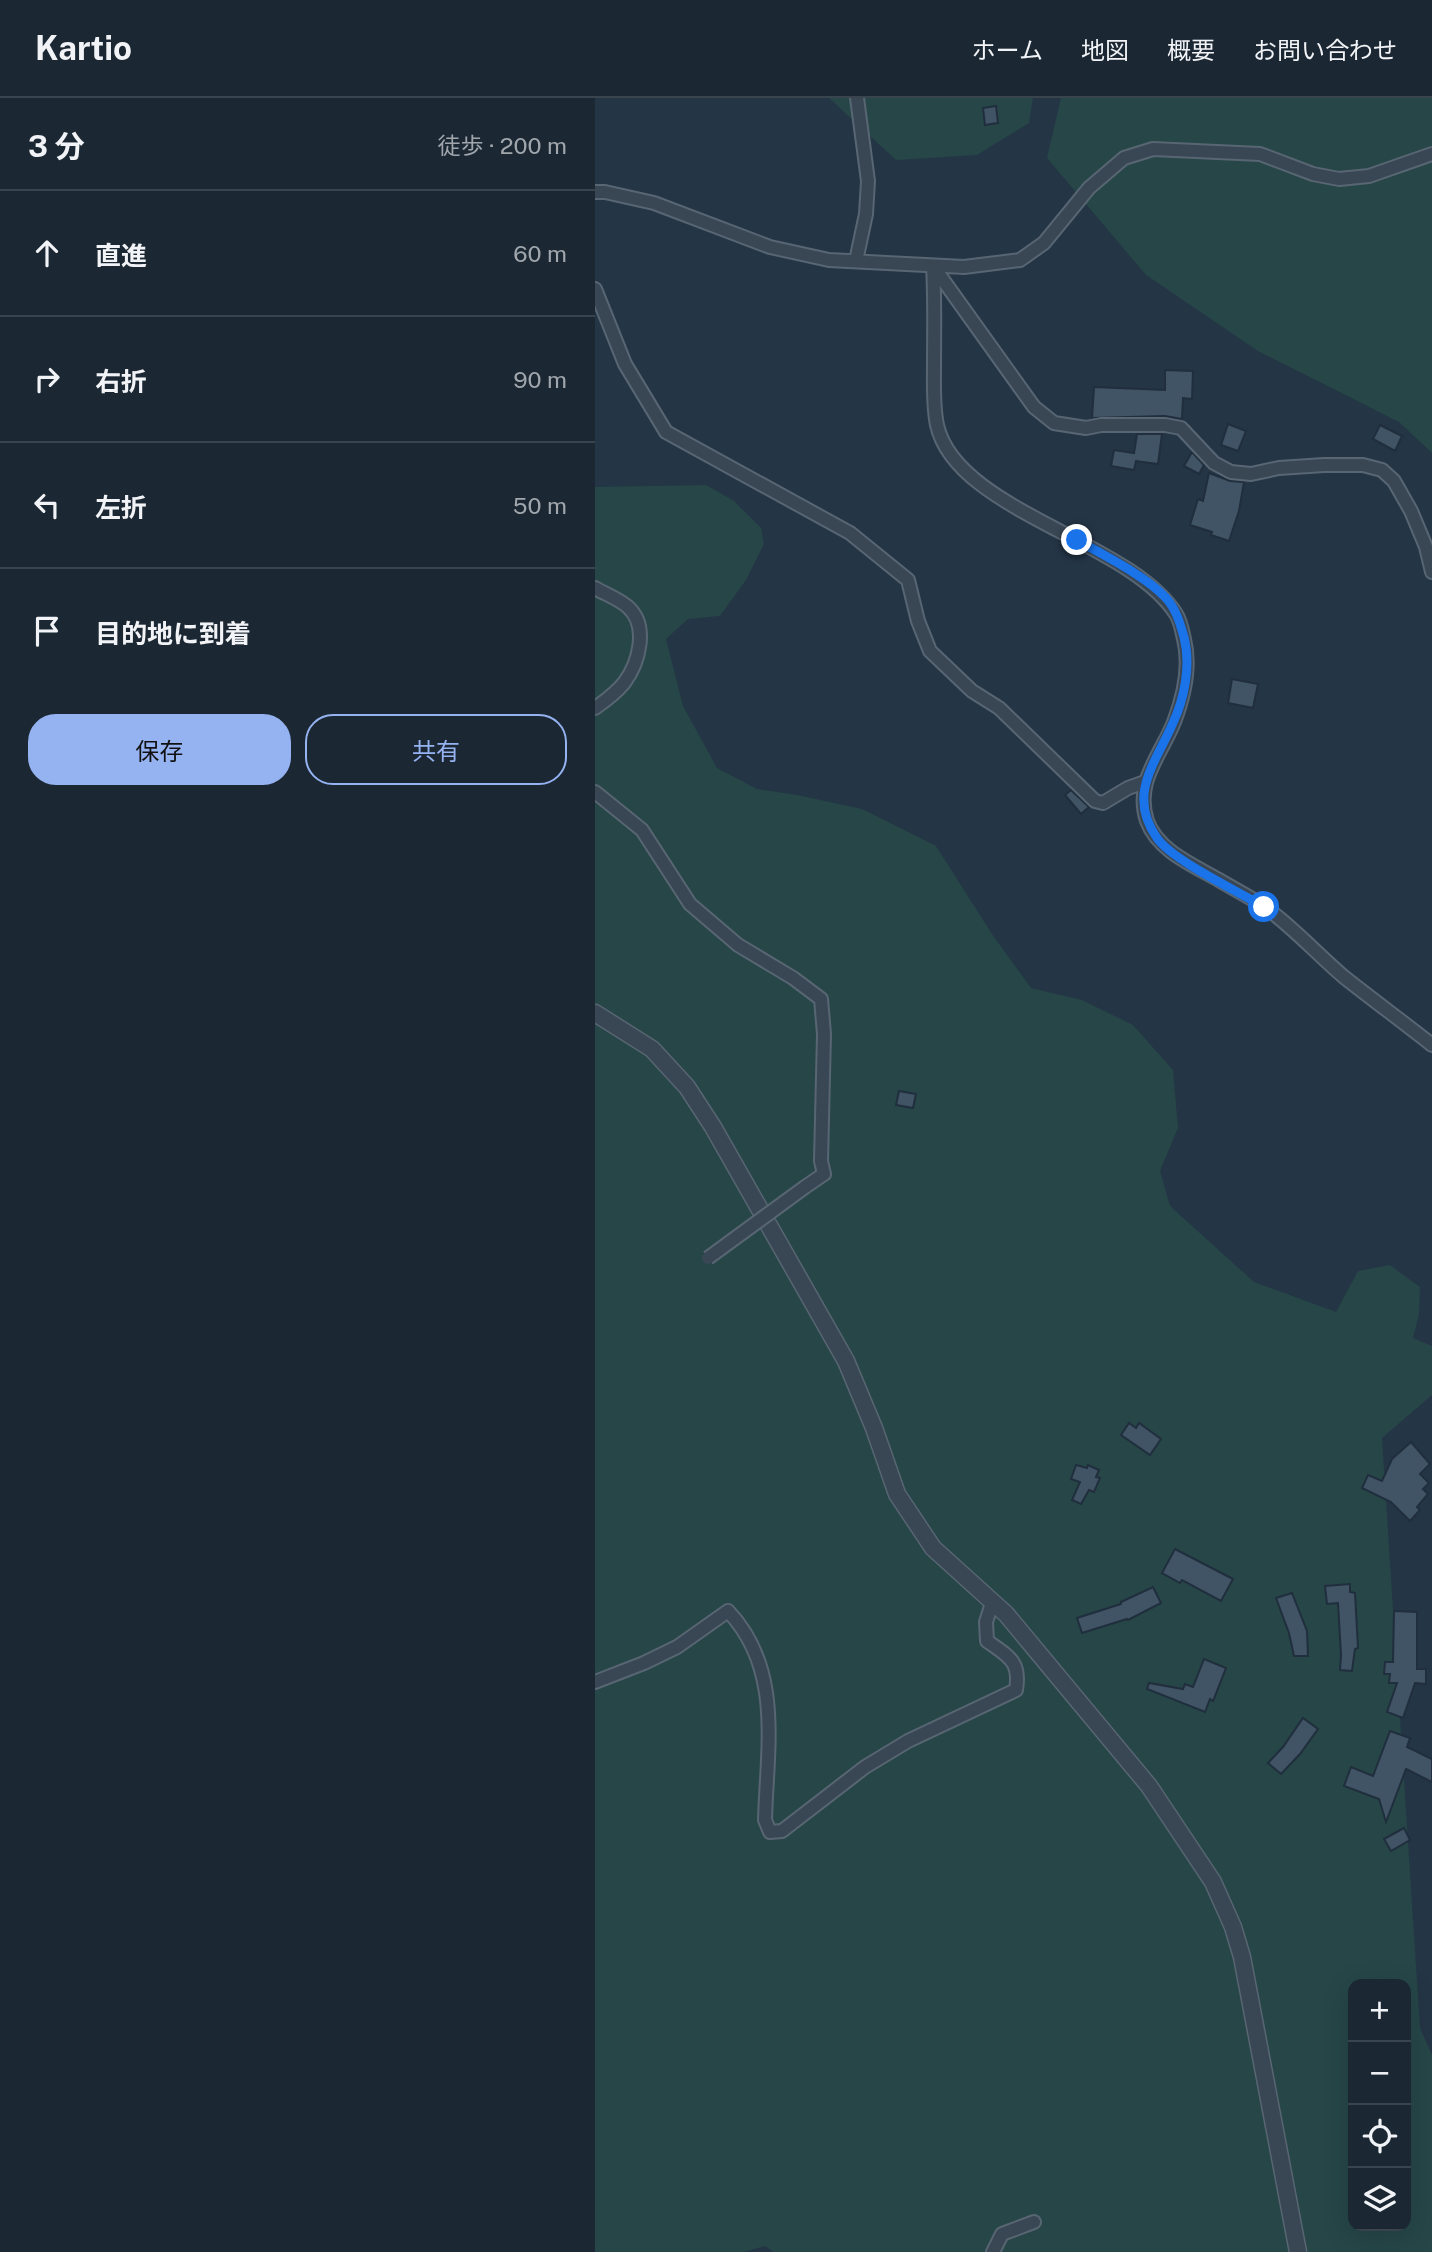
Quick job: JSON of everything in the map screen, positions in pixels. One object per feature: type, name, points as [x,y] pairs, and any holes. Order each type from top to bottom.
[{"type":"street","points":[[856,261],[866,214],[868,181],[857,98]]},
{"type":"street","points":[[595,192],[653,203],[770,247],[829,260],[964,267],[1020,260],[1044,243],[1081,197],[1124,158],[1153,149],[1260,154],[1313,174],[1339,179],[1369,176],[1432,154]]},
{"type":"street","points":[[933,266],[1034,407],[1054,423],[1086,428],[1101,425],[1165,425],[1181,428],[1214,463],[1231,472],[1251,474],[1279,468],[1324,465],[1363,466],[1381,470],[1394,481],[1411,511],[1426,547],[1432,572]]},
{"type":"street","points":[[933,266],[934,391],[937,425],[947,450],[968,474],[995,493],[1117,563],[1147,584],[1166,598],[1179,618],[1187,650],[1186,681],[1173,723],[1145,782],[1144,806],[1148,822],[1158,841],[1176,856],[1264,907],[1344,976],[1432,1045]]},
{"type":"street","points":[[595,289],[625,364],[666,432],[850,533],[908,580],[918,621],[930,651],[972,691],[999,708],[1095,801],[1104,803],[1128,788],[1145,782]]},
{"type":"street","points":[[595,588],[628,607],[638,621],[640,647],[625,681],[614,694],[595,708]]},
{"type":"street","points":[[595,792],[642,830],[690,904],[738,945],[793,978],[821,999],[824,1034],[821,1142],[824,1174],[708,1258]]},
{"type":"street","points":[[595,1013],[652,1049],[688,1087],[783,1248],[846,1362],[897,1494],[933,1548],[1006,1614],[1149,1786],[1213,1882],[1233,1927],[1242,1957],[1298,2252]]},
{"type":"street","points":[[595,1682],[645,1663],[677,1647],[728,1611],[743,1627],[760,1663],[769,1704],[765,1820],[770,1832],[782,1831],[865,1767],[908,1741],[1016,1690],[1018,1676],[1013,1659],[987,1641],[986,1622],[992,1603]]},
{"type":"street","points":[[993,2252],[1002,2234],[1034,2222]]},
{"type":"green space","points":[[829,98],[1033,98],[1029,123],[977,155],[896,160]]},
{"type":"green space","points":[[1061,98],[1432,98],[1432,453],[1399,422],[1258,351],[1146,275],[1047,158]]},
{"type":"green space","points":[[706,485],[734,501],[761,528],[764,544],[746,580],[720,616],[688,619],[666,639],[683,706],[717,768],[757,789],[862,809],[936,846],[992,934],[1031,988],[1082,1000],[1133,1025],[1173,1070],[1178,1128],[1160,1171],[1170,1206],[1254,1282],[1336,1312],[1358,1271],[1390,1265],[1420,1287],[1419,1314],[1413,1338],[1432,1346],[1432,1395],[1382,1438],[1420,2028],[1432,2055],[1432,2252],[774,2252],[765,2246],[744,2252],[595,2252],[595,487]]},
{"type":"building","points":[[996,106],[998,123],[985,125],[983,108]]},
{"type":"building","points":[[1165,370],[1193,371],[1192,399],[1183,398],[1182,419],[1165,416],[1092,418],[1094,387],[1165,390]]},
{"type":"building","points":[[1228,424],[1246,431],[1238,451],[1221,445]]},
{"type":"building","points":[[1380,425],[1402,436],[1395,451],[1373,439]]},
{"type":"building","points":[[1137,434],[1162,434],[1158,464],[1136,461],[1134,470],[1111,466],[1114,450],[1134,453]]},
{"type":"building","points":[[1192,452],[1204,465],[1199,474],[1184,466]]},
{"type":"building","points":[[1209,473],[1230,481],[1244,482],[1239,511],[1229,541],[1190,525],[1198,499],[1203,501]]},
{"type":"building","points":[[1232,679],[1258,684],[1253,708],[1228,703]]},
{"type":"building","points":[[1071,790],[1089,807],[1081,814],[1065,795]]},
{"type":"building","points":[[899,1091],[916,1094],[913,1108],[896,1105]]},
{"type":"building","points":[[1129,1423],[1136,1428],[1139,1423],[1161,1439],[1150,1455],[1121,1435]]},
{"type":"building","points":[[1411,1442],[1430,1464],[1420,1474],[1429,1483],[1423,1489],[1428,1494],[1417,1507],[1420,1510],[1410,1521],[1391,1502],[1362,1488],[1368,1475],[1382,1481],[1392,1459]]},
{"type":"building","points":[[1076,1465],[1087,1468],[1088,1465],[1099,1470],[1096,1477],[1100,1478],[1094,1492],[1089,1490],[1081,1504],[1072,1500],[1080,1482],[1071,1479]]},
{"type":"building","points":[[1175,1549],[1233,1579],[1221,1601],[1182,1580],[1180,1583],[1162,1573]]},
{"type":"building","points":[[1350,1584],[1350,1592],[1355,1593],[1358,1648],[1355,1649],[1352,1671],[1340,1670],[1338,1603],[1327,1604],[1325,1586]]},
{"type":"building","points":[[1153,1587],[1161,1603],[1128,1620],[1082,1633],[1077,1618],[1121,1604]]},
{"type":"building","points":[[1292,1593],[1307,1631],[1308,1656],[1294,1656],[1276,1598]]},
{"type":"building","points":[[1394,1611],[1417,1612],[1417,1669],[1426,1669],[1426,1684],[1415,1683],[1403,1718],[1387,1712],[1397,1683],[1389,1683],[1390,1674],[1384,1674],[1385,1662],[1393,1662]]},
{"type":"building","points":[[1204,1659],[1226,1668],[1213,1701],[1210,1699],[1205,1712],[1147,1689],[1149,1683],[1183,1689],[1185,1684],[1193,1687]]},
{"type":"building","points":[[1303,1718],[1318,1729],[1281,1774],[1268,1763]]},
{"type":"building","points":[[1390,1731],[1410,1738],[1407,1747],[1432,1759],[1432,1782],[1406,1769],[1386,1822],[1379,1799],[1344,1786],[1351,1767],[1373,1776]]},
{"type":"building","points":[[1404,1828],[1410,1840],[1391,1851],[1384,1839]]},
{"type":"route","points":[[1077,540],[1117,563],[1166,598],[1179,618],[1187,650],[1186,681],[1173,723],[1145,782],[1144,806],[1148,822],[1158,841],[1176,856],[1264,907]]}]
